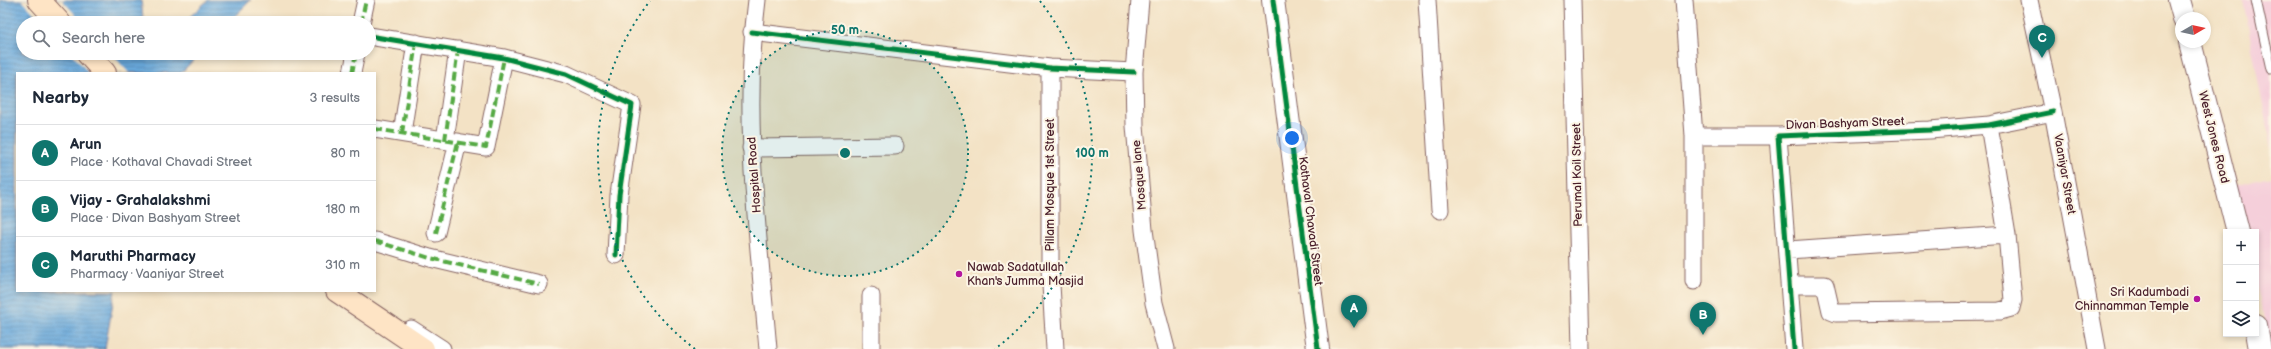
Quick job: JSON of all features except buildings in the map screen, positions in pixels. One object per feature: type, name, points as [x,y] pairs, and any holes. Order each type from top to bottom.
[{"type":"main road","points":[[39,0],[54,16]]},
{"type":"main road","points":[[93,60],[104,72]]},
{"type":"main road","points":[[338,292],[423,349]]},
{"type":"street","points":[[363,16],[366,0]]},
{"type":"street","name":"Hospital Road","points":[[752,0],[751,148],[768,349]]},
{"type":"street","name":"Mosque lane","points":[[1140,0],[1134,72],[1135,126],[1144,230],[1154,303],[1166,349]]},
{"type":"street","name":"Kothaval Chavadi Street","points":[[1273,0],[1318,349]]},
{"type":"street","points":[[1427,0],[1440,210]]},
{"type":"street","name":"Perumal Koil Street","points":[[1572,0],[1581,349]]},
{"type":"street","points":[[1684,0],[1694,136],[1694,281]]},
{"type":"street","name":"Vaaniyar Street","points":[[2029,0],[2053,112],[2097,349]]},
{"type":"street","points":[[2179,0],[2182,12]]},
{"type":"street","points":[[752,32],[1050,68],[1134,72]]},
{"type":"street","points":[[376,37],[504,58],[566,74],[632,105],[618,195],[616,255]]},
{"type":"street","points":[[402,133],[416,43]]},
{"type":"street","name":"West Jones Road","points":[[2192,48],[2237,229]]},
{"type":"street","points":[[436,233],[451,141],[458,50]]},
{"type":"street","points":[[376,129],[486,146],[504,58]]},
{"type":"street","points":[[352,72],[355,60]]},
{"type":"street","name":"Pillam Mosque 1st Street","points":[[1050,68],[1050,269],[1055,349]]},
{"type":"street","name":"Divan Bashyam Street","points":[[1794,349],[1788,250],[1778,136],[1930,130],[1989,125],[2053,112]]},
{"type":"street","points":[[1790,285],[1825,285],[1831,311],[1836,313],[2007,310],[2011,308],[2013,300],[2007,235],[1989,125]]},
{"type":"street","points":[[1694,136],[1778,136]]},
{"type":"street","points":[[751,148],[895,146]]},
{"type":"street","points":[[1788,250],[2007,235]]},
{"type":"street","points":[[376,241],[430,258],[539,284]]},
{"type":"street","points":[[354,292],[442,349]]},
{"type":"street","points":[[871,296],[871,349]]},
{"type":"street","points":[[2258,337],[2260,349]]},
{"type":"lane","points":[[2256,0],[2271,69]]},
{"type":"shaded area","points":[[2243,0],[2271,0],[2271,150],[2270,144]]},
{"type":"shaded area","points":[[2271,177],[2271,349],[2259,298],[2259,229],[2243,229],[2233,185]]},
{"type":"water","points":[[0,0],[141,0],[143,16],[16,16],[16,60],[193,60],[182,72],[16,72],[16,292],[115,292],[105,349],[0,349]]},
{"type":"water","points":[[208,0],[251,0],[235,16],[191,16]]},
{"type":"pier","points":[[22,0],[62,0],[77,16],[37,16]]},
{"type":"pier","points":[[77,60],[117,60],[128,72],[88,72]]},
{"type":"marked path","points":[[363,16],[366,0]]},
{"type":"marked path","points":[[402,133],[416,43]]},
{"type":"marked path","points":[[445,140],[458,50]]},
{"type":"marked path","points":[[376,129],[486,147],[504,58]]},
{"type":"marked path","points":[[352,72],[355,60]]},
{"type":"marked path","points":[[436,233],[458,142]]},
{"type":"marked path","points":[[376,241],[430,258],[539,284]]},
{"type":"cycle path","points":[[1273,0],[1318,349]]},
{"type":"cycle path","points":[[752,32],[1050,68],[1134,72]]},
{"type":"cycle path","points":[[376,37],[504,58],[566,74],[632,105],[619,195],[616,255]]},
{"type":"cycle path","points":[[1794,349],[1778,136],[1930,130],[1989,125],[2053,112]]},
{"type":"place","name":"Maruthi Pharmacy","points":[[2042,58]]},
{"type":"place","name":"Nawab Sadatullah Khan's Jumma Masjid","points":[[959,274]]},
{"type":"place","name":"Sri Kadumbadi Chinnamman Temple","points":[[2197,299]]},
{"type":"place","name":"Arun","points":[[1354,328]]},
{"type":"place","name":"Vijay - Grahalakshmi","points":[[1703,335]]}]
